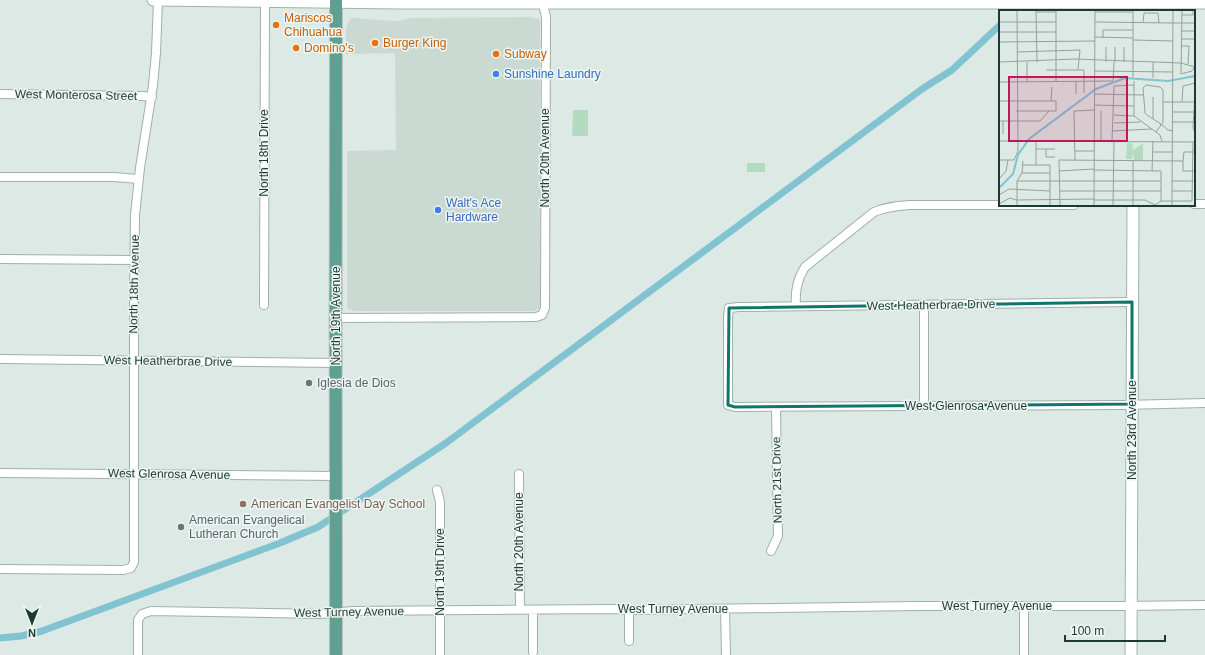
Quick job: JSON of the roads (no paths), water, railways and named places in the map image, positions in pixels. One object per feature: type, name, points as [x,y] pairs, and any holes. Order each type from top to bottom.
[{"type":"main road","points":[[153,0],[928,2],[1127,5],[1205,3]]},
{"type":"main road","name":"North 19th Avenue","points":[[336,1],[336,655]]},
{"type":"main road","name":"North 23rd Avenue","points":[[1130,655],[1133,206]]},
{"type":"street","name":"North 18th Avenue","points":[[0,569],[123,570],[131,568],[134,562],[135,215],[138,179],[152,97],[156,52],[158,0]]},
{"type":"street","name":"North 18th Drive","points":[[264,304],[265,1]]},
{"type":"street","name":"North 20th Avenue","points":[[336,318],[536,317],[542,315],[545,308],[546,17],[543,2]]},
{"type":"street","name":"West Monterosa Street","points":[[0,94],[152,97]]},
{"type":"street","points":[[0,177],[114,177],[138,179]]},
{"type":"street","points":[[796,306],[796,287],[805,267],[874,212],[891,206],[999,205]]},
{"type":"street","points":[[0,259],[134,260]]},
{"type":"street","name":"West Heatherbrae Drive","points":[[728,405],[729,308],[739,306],[1132,302]]},
{"type":"street","points":[[924,305],[924,406]]},
{"type":"street","name":"West Heatherbrae Drive","points":[[0,359],[336,363]]},
{"type":"street","name":"West Glenrosa Avenue","points":[[728,405],[735,407],[776,407],[1205,403]]},
{"type":"street","name":"North 21st Drive","points":[[771,551],[778,536],[776,407]]},
{"type":"street","name":"West Glenrosa Avenue","points":[[0,473],[337,476]]},
{"type":"street","name":"North 20th Avenue","points":[[519,474],[520,610]]},
{"type":"street","name":"North 19th Drive","points":[[437,490],[440,502],[440,655]]},
{"type":"street","name":"West Turney Avenue","points":[[138,655],[138,620],[142,614],[151,611],[320,614],[353,611],[1205,605]]},
{"type":"street","points":[[1024,606],[1024,655]]},
{"type":"street","points":[[726,609],[726,655]]},
{"type":"street","points":[[533,610],[533,652]]},
{"type":"street","points":[[629,610],[629,641]]},
{"type":"waterway","points":[[0,638],[21,636],[42,631],[280,543],[318,527],[446,443],[922,89],[952,70],[999,26]]},
{"type":"place","name":"Mariscos Chihuahua","points":[[276,25]]},
{"type":"place","name":"Burger King","points":[[375,43]]},
{"type":"place","name":"Domino's","points":[[296,48]]},
{"type":"place","name":"Subway","points":[[496,54]]},
{"type":"place","name":"Sunshine Laundry","points":[[496,74]]},
{"type":"place","name":"Walt's Ace Hardware","points":[[438,210]]},
{"type":"place","name":"Iglesia de Dios","points":[[309,383]]},
{"type":"place","name":"American Evangelist Day School","points":[[243,504]]},
{"type":"place","name":"American Evangelical Lutheran Church","points":[[181,527]]}]
